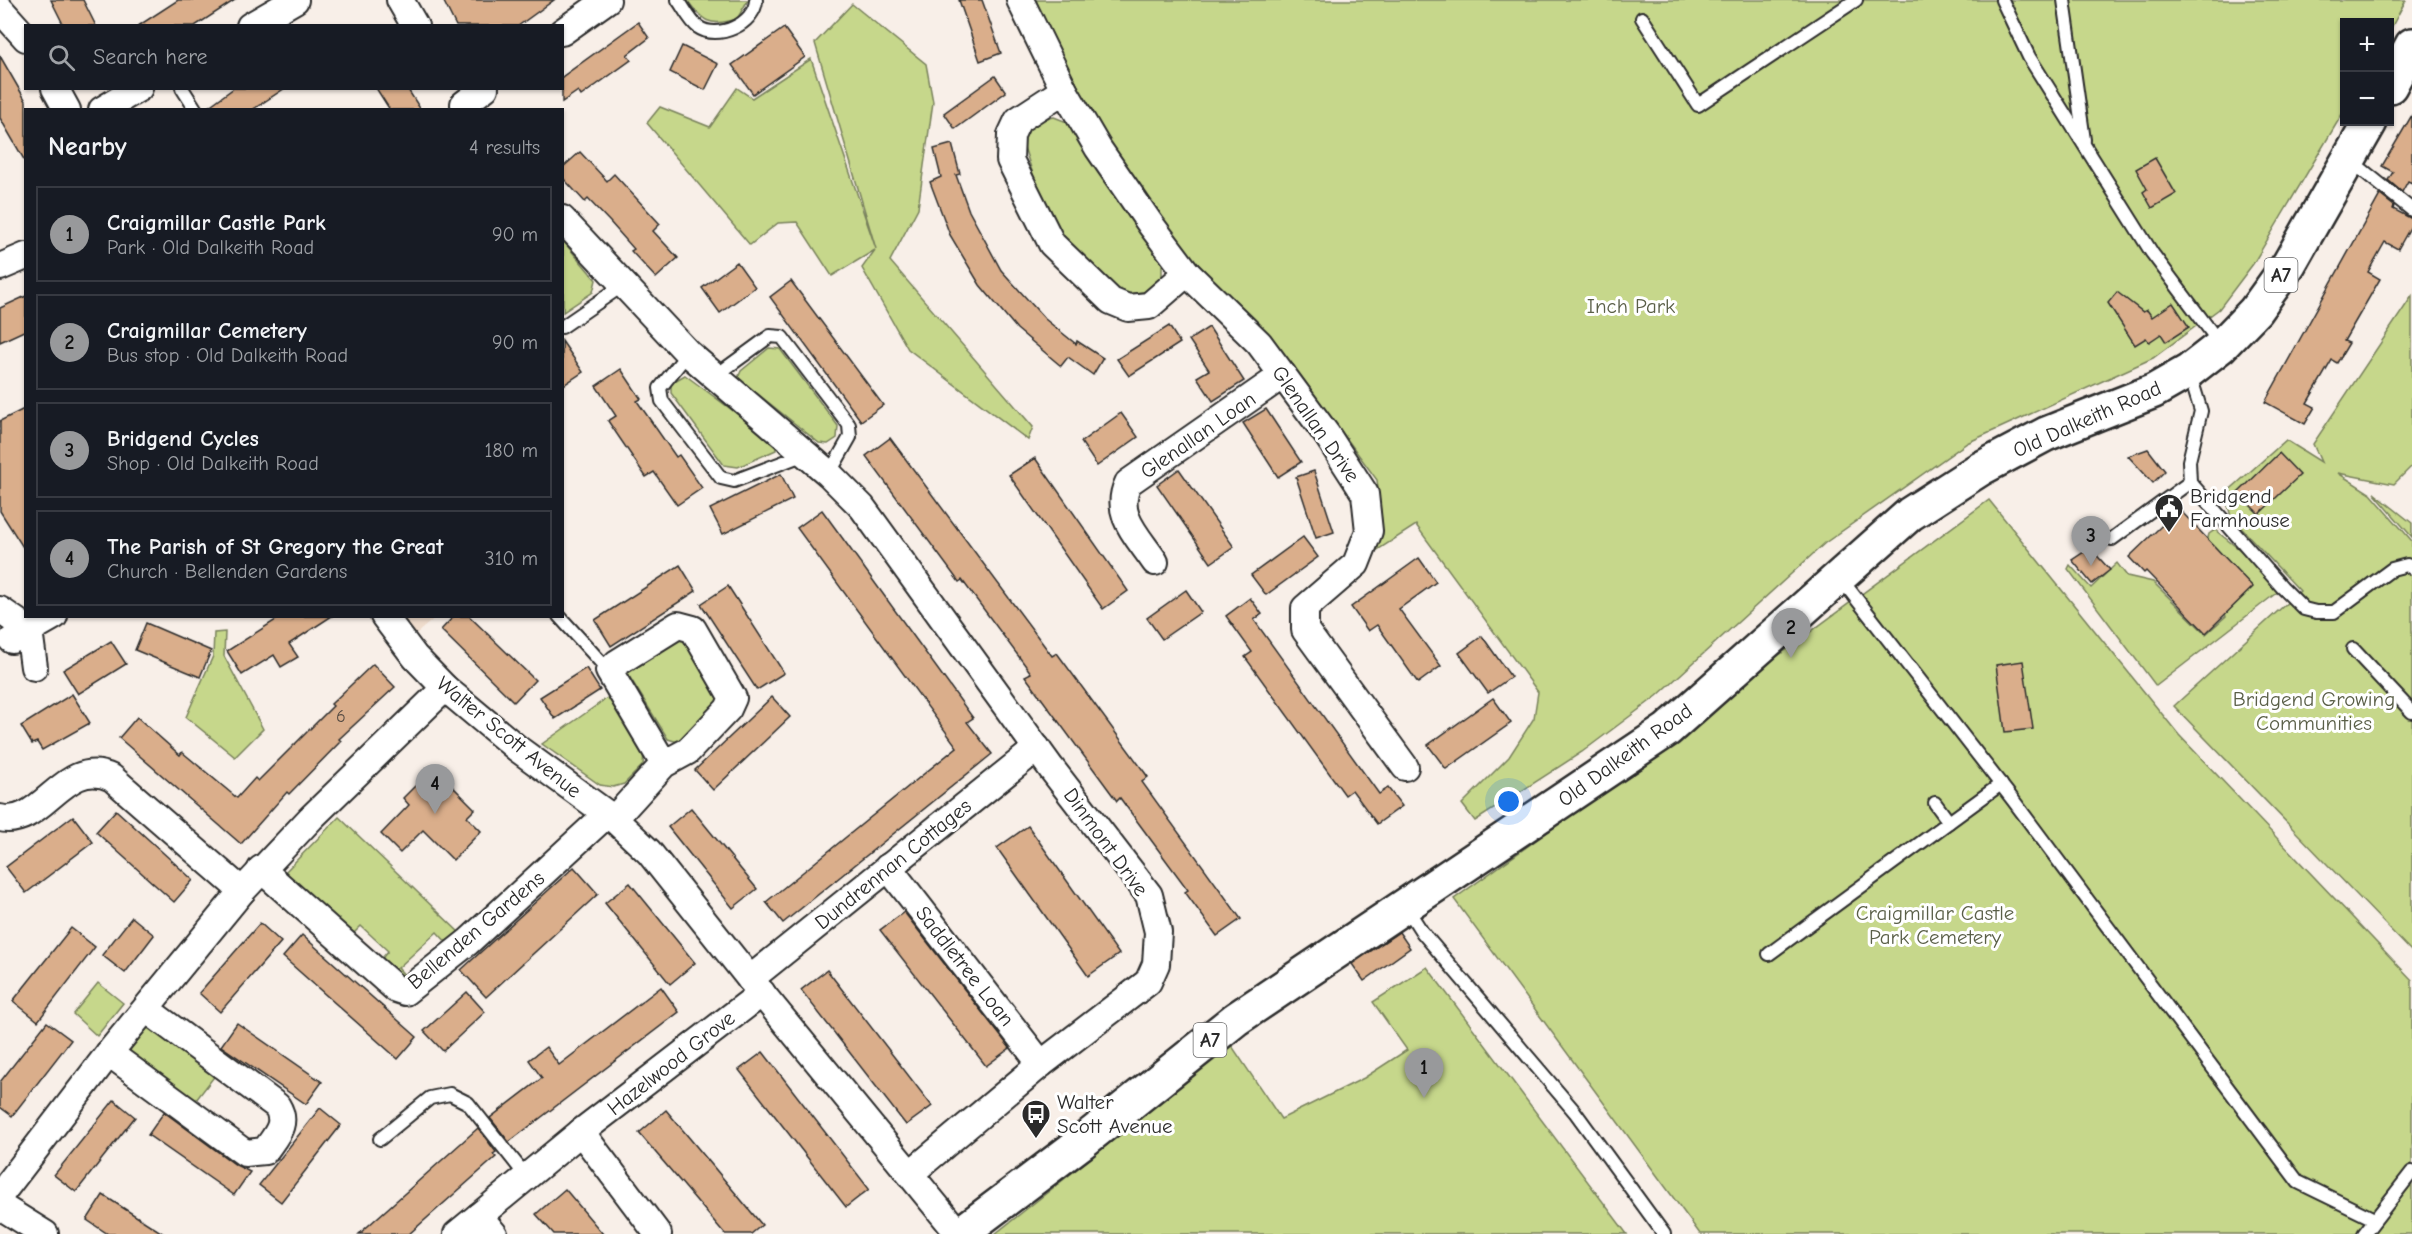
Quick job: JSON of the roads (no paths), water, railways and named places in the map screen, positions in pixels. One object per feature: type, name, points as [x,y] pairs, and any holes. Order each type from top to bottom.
[{"type":"main road","points":[[2394,79],[2412,45]]},
{"type":"main road","name":"Old Dalkeith Road","points":[[960,1234],[1083,1142],[1236,1019],[1667,730],[1910,514],[1980,469],[2046,434],[2154,391],[2189,371],[2221,346],[2255,311],[2289,264],[2368,126]]},
{"type":"street","points":[[253,24],[295,0]]},
{"type":"street","points":[[400,0],[414,24]]},
{"type":"street","points":[[564,31],[607,0]]},
{"type":"street","name":"Glenallan Drive","points":[[1020,0],[1064,90],[1098,148],[1187,273],[1259,343],[1365,494],[1369,531],[1356,564],[1305,608],[1305,630],[1405,767]]},
{"type":"street","points":[[0,9],[24,36]]},
{"type":"street","points":[[56,90],[66,108]]},
{"type":"street","points":[[105,108],[136,90]]},
{"type":"street","points":[[462,101],[481,90]]},
{"type":"street","points":[[1064,90],[1018,120],[1011,135],[1010,160],[1052,244],[1111,301],[1128,308],[1149,306],[1187,273]]},
{"type":"street","name":"Dinmont Drive","points":[[564,221],[688,353],[829,474],[862,507],[1037,748],[1149,896],[1158,932],[1156,964],[1148,981],[1041,1064],[910,1173]]},
{"type":"street","points":[[0,267],[24,257]]},
{"type":"street","name":"Glenallan Loan","points":[[1156,561],[1124,514],[1121,498],[1128,483],[1283,375]]},
{"type":"street","points":[[0,610],[21,635],[34,668]]},
{"type":"street","points":[[21,635],[51,618]]},
{"type":"street","name":"Walter Scott Avenue","points":[[388,618],[415,657],[445,688],[518,749],[611,816],[649,852],[960,1234]]},
{"type":"street","points":[[611,816],[664,764],[688,751],[728,709],[733,698],[693,629],[678,624],[617,663],[609,671],[664,764]]},
{"type":"street","points":[[0,1195],[109,1053],[261,869],[445,688]]},
{"type":"street","name":"Dundrennan Cottages","points":[[756,986],[888,867],[1037,748]]},
{"type":"street","points":[[0,818],[8,820],[22,817],[74,778],[86,773],[101,772],[112,778],[242,891]]},
{"type":"street","name":"Bellenden Gardens","points":[[261,869],[396,989],[405,992],[468,942],[611,816]]},
{"type":"street","name":"Saddletree Loan","points":[[888,867],[1041,1064]]},
{"type":"street","name":"Hazelwood Grove","points":[[457,1234],[487,1225],[526,1176],[756,986]]},
{"type":"street","points":[[109,1053],[245,1153],[265,1151],[282,1125],[282,1115],[276,1106],[146,1009]]},
{"type":"street","points":[[581,1132],[658,1234]]},
{"type":"street","points":[[0,1206],[45,1234]]},
{"type":"lane","points":[[678,0],[698,27],[717,33],[742,24],[756,6],[756,0]]},
{"type":"lane","points":[[1642,18],[1698,105],[1856,0]]},
{"type":"lane","points":[[2002,0],[2029,57],[2152,254],[2221,346]]},
{"type":"lane","points":[[2064,0],[2085,147]]},
{"type":"lane","points":[[183,90],[195,108]]},
{"type":"lane","points":[[2349,159],[2412,210]]},
{"type":"lane","points":[[564,326],[623,285]]},
{"type":"lane","points":[[714,377],[770,336],[782,336],[849,425],[850,436],[829,474]]},
{"type":"lane","points":[[688,353],[660,388],[662,400],[721,478],[734,481],[805,454]]},
{"type":"lane","points":[[2189,371],[2201,411],[2189,461],[2190,482],[2304,609],[2334,612],[2392,569],[2407,565],[2412,568]]},
{"type":"lane","points":[[2112,539],[2190,482]]},
{"type":"lane","points":[[1838,576],[2001,784],[2298,1182],[2374,1219]]},
{"type":"lane","points":[[561,618],[609,671]]},
{"type":"lane","points":[[2353,649],[2412,712]]},
{"type":"lane","points":[[1769,954],[2001,784]]},
{"type":"lane","points":[[1935,802],[1949,822]]},
{"type":"lane","points":[[1406,906],[1422,932],[1575,1112],[1664,1234]]},
{"type":"lane","points":[[380,1139],[430,1098],[450,1094],[468,1103],[526,1176]]},
{"type":"lane","points":[[2364,1234],[2412,1172]]},
{"type":"place","name":"Bridgend Farmhouse","points":[[2169,534]]},
{"type":"place","name":"Bridgend Cycles","points":[[2091,566]]},
{"type":"place","name":"Craigmillar Cemetery","points":[[1791,658]]},
{"type":"place","name":"The Parish of St Gregory the Great","points":[[435,814]]},
{"type":"place","name":"Craigmillar Castle Park","points":[[1424,1098]]},
{"type":"place","name":"Walter Scott Avenue","points":[[1036,1140]]},
{"type":"park label","name":"Inch Park","points":[[1631,306]]},
{"type":"park label","name":"Bridgend Growing Communities","points":[[2314,711]]},
{"type":"park label","name":"Craigmillar Castle Park Cemetery","points":[[1935,925]]}]
